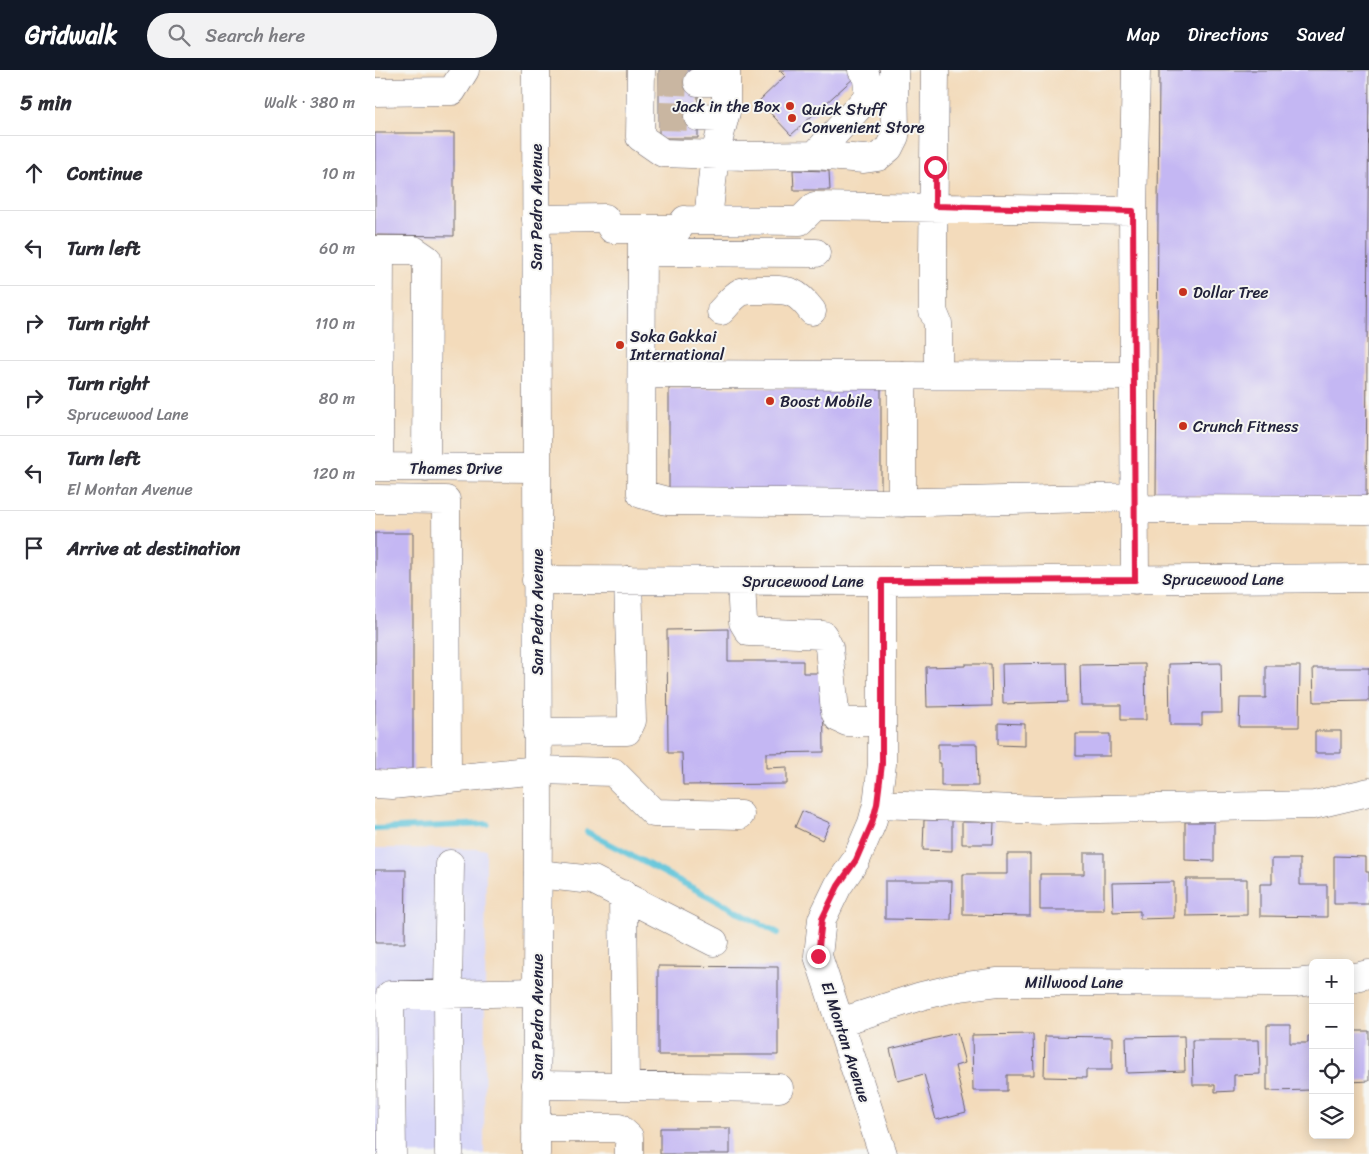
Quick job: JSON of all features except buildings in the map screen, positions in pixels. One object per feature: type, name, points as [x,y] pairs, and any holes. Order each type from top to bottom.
[{"type":"street","points":[[375,92],[453,91],[465,70]]},
{"type":"street","name":"San Pedro Avenue","points":[[536,70],[538,770],[536,1141]]},
{"type":"street","points":[[815,155],[867,98],[866,75],[862,70]]},
{"type":"street","points":[[647,77],[650,116],[640,137],[663,153],[745,156],[815,155],[865,158],[878,157],[889,148],[895,136],[894,70]]},
{"type":"street","points":[[935,70],[933,311],[938,323],[938,375]]},
{"type":"street","points":[[1135,580],[1133,211],[1136,70]]},
{"type":"street","points":[[697,220],[715,154],[711,118],[726,112],[726,76],[698,82]]},
{"type":"street","points":[[642,241],[678,229],[697,220],[800,221],[815,206],[935,206],[1133,211]]},
{"type":"street","points":[[605,218],[611,210],[679,210],[697,220]]},
{"type":"street","points":[[536,219],[605,218]]},
{"type":"street","points":[[605,218],[612,229],[642,241],[724,253],[809,253]]},
{"type":"street","points":[[642,241],[641,494],[667,502],[1135,503],[1369,510]]},
{"type":"street","points":[[377,467],[377,250],[414,250],[427,259],[426,468]]},
{"type":"street","points":[[721,311],[739,293],[748,290],[788,290],[803,299],[812,311]]},
{"type":"street","points":[[642,374],[1134,376]]},
{"type":"street","points":[[902,375],[902,502]]},
{"type":"street","name":"Thames Drive","points":[[377,467],[537,468]]},
{"type":"street","points":[[375,499],[446,500],[447,779]]},
{"type":"street","name":"Sprucewood Lane","points":[[537,580],[882,581],[1369,578]]},
{"type":"street","points":[[537,732],[627,731],[633,721],[628,580]]},
{"type":"street","points":[[741,581],[743,622],[749,632],[823,635],[829,647],[835,712],[838,718],[847,722],[882,722]]},
{"type":"street","name":"El Montan Avenue","points":[[882,581],[882,764],[877,804],[872,823],[856,860],[838,886],[822,919],[818,956],[883,1154]]},
{"type":"street","points":[[375,784],[392,785],[538,770],[613,772],[654,813],[740,815]]},
{"type":"street","points":[[877,804],[1045,810],[1314,805],[1369,792]]},
{"type":"street","points":[[449,1154],[448,994],[450,864]]},
{"type":"street","points":[[538,874],[593,880],[714,942]]},
{"type":"street","points":[[623,894],[625,1086]]},
{"type":"street","points":[[1354,977],[1369,974]]},
{"type":"street","name":"Millwood Lane","points":[[840,1022],[921,996],[959,987],[998,982],[1295,983],[1309,981]]},
{"type":"street","points":[[392,1154],[382,992],[448,994],[537,992]]},
{"type":"street","points":[[537,1085],[779,1088]]},
{"type":"street","points":[[536,1141],[619,1128],[629,1137],[629,1154]]},
{"type":"shaded area","points":[[375,848],[486,849],[484,1154],[375,1154]]},
{"type":"waterway","points":[[375,829],[487,824]]},
{"type":"waterway","points":[[587,832],[778,933]]},
{"type":"tunnel","points":[[659,80],[698,82]]},
{"type":"tunnel","points":[[659,116],[698,117]]},
{"type":"place","name":"Jack in the Box","points":[[790,106]]},
{"type":"place","name":"Quick Stuff Convenient Store","points":[[792,118]]},
{"type":"place","name":"Dollar Tree","points":[[1183,292]]},
{"type":"place","name":"Soka Gakkai International","points":[[620,345]]},
{"type":"place","name":"Boost Mobile","points":[[770,401]]},
{"type":"place","name":"Crunch Fitness","points":[[1183,426]]},
{"type":"route","points":[[818,956],[822,919],[838,886],[856,860],[872,823],[881,784],[882,581],[1135,580],[1133,211],[935,206],[935,167]]}]
